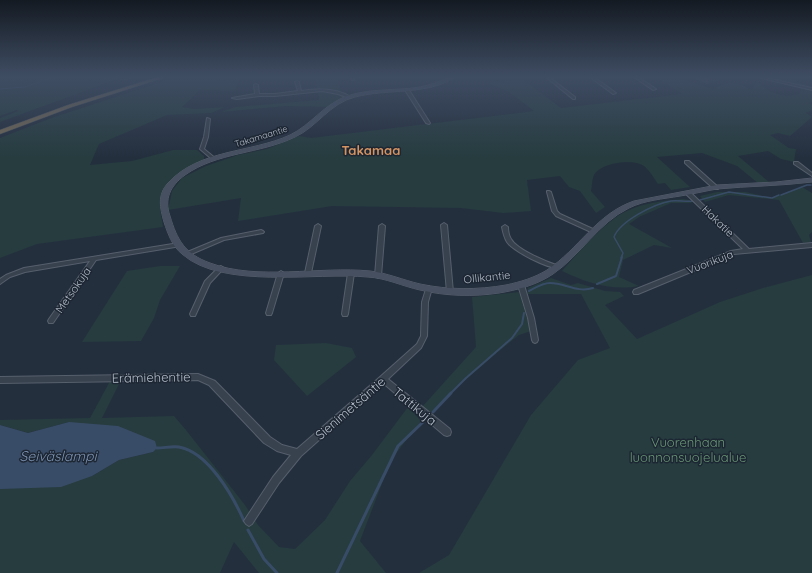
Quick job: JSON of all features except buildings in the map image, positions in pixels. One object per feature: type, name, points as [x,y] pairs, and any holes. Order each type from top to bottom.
[{"type":"highway","points":[[0,128],[66,104]]},
{"type":"highway","points":[[0,132],[77,104]]},
{"type":"street","name":"Takamaantie","points":[[165,214],[163,204],[164,193],[170,184],[180,175],[195,166],[293,136],[335,104]]},
{"type":"street","points":[[416,104],[428,123]]},
{"type":"street","points":[[208,119],[206,137],[202,149],[213,160]]},
{"type":"street","points":[[687,162],[716,188]]},
{"type":"street","points":[[796,164],[812,179]]},
{"type":"street","name":"Ollikantie","points":[[165,214],[172,234],[187,254],[205,264],[221,268],[243,272],[351,273],[378,276],[450,292],[490,291],[521,285],[540,277],[557,267],[593,231],[616,212],[628,206],[657,198],[716,188],[760,186],[812,179]]},
{"type":"street","points":[[549,192],[554,211],[558,215],[593,231]]},
{"type":"street","name":"Hakatie","points":[[688,193],[747,250]]},
{"type":"street","points":[[444,225],[450,292]]},
{"type":"street","points":[[308,273],[318,226]]},
{"type":"street","points":[[378,276],[382,226]]},
{"type":"street","points":[[505,227],[506,235],[511,243],[519,249],[557,267]]},
{"type":"street","points":[[187,254],[223,239],[261,232]]},
{"type":"street","points":[[0,282],[8,276],[24,270],[179,245]]},
{"type":"street","name":"Vuorikuja","points":[[636,292],[733,252],[812,245]]},
{"type":"street","name":"Metsokuja","points":[[52,322],[95,258]]},
{"type":"street","points":[[193,314],[207,282],[221,268]]},
{"type":"street","points":[[269,313],[282,273]]},
{"type":"street","points":[[345,314],[351,273]]},
{"type":"street","points":[[521,285],[531,318],[535,340]]},
{"type":"street","name":"Sienimetsäntie","points":[[249,521],[276,480],[298,453],[412,353],[424,336],[425,302],[429,288]]},
{"type":"street","name":"Erämiehentie","points":[[0,380],[198,376],[212,383],[267,440],[280,448],[298,453]]},
{"type":"street","name":"Tattikuja","points":[[383,379],[447,432]]},
{"type":"green space","points":[[0,104],[50,104],[0,122],[0,118],[18,111],[17,110],[0,116]]},
{"type":"green space","points":[[95,104],[185,104],[182,107],[194,109],[225,107],[211,113],[167,115],[99,144],[90,165],[132,161],[173,150],[197,150],[204,156],[204,161],[182,172],[164,189],[160,205],[163,227],[37,244],[0,258],[0,138],[54,117]]},
{"type":"green space","points":[[274,104],[333,104],[328,107],[286,106],[221,112],[235,107]]},
{"type":"green space","points":[[524,104],[555,104],[561,108],[598,104],[812,104],[812,110],[806,113],[812,117],[790,136],[778,133],[770,135],[789,148],[796,149],[794,162],[781,159],[768,151],[738,156],[769,182],[758,183],[737,166],[702,153],[657,157],[690,187],[671,190],[665,183],[658,184],[644,166],[632,162],[617,163],[603,167],[594,175],[591,191],[605,207],[596,213],[580,191],[569,187],[560,176],[527,180],[531,211],[503,213],[461,208],[332,206],[238,221],[241,198],[168,210],[172,191],[182,178],[206,166],[238,155],[267,149],[299,136],[311,138],[534,111]]},
{"type":"green space","points":[[802,187],[812,193],[812,232],[809,235],[811,242],[803,243],[779,200],[729,195],[705,202],[700,196],[717,192],[746,192],[771,198]]},
{"type":"green space","points":[[683,199],[689,200],[692,203],[671,203],[639,217],[629,224],[672,248],[654,245],[623,260],[619,277],[639,286],[609,287],[581,279],[562,271],[594,236],[622,213],[639,206]]},
{"type":"green space","points":[[160,266],[180,266],[160,300],[154,318],[141,341],[82,342],[127,271]]},
{"type":"green space","name":"Vuorenhaan luonnonsuojelualue","points":[[812,275],[812,573],[419,573],[449,555],[531,415],[578,360],[610,348],[581,294],[527,294],[528,288],[551,278],[571,285],[578,283],[605,291],[620,292],[624,296],[605,305],[637,339],[720,302],[763,288]]},
{"type":"green space","points":[[519,292],[531,331],[519,335],[499,351],[430,413],[422,407],[476,347],[472,297]]},
{"type":"green space","points":[[326,343],[352,348],[356,357],[307,396],[274,360],[276,345]]},
{"type":"green space","points":[[110,381],[120,382],[102,418],[174,416],[245,505],[258,525],[279,547],[295,549],[325,520],[350,481],[372,455],[408,407],[421,421],[391,460],[360,541],[386,573],[259,573],[234,542],[220,573],[0,573],[0,489],[92,476],[119,460],[153,452],[69,422],[28,433],[0,425],[0,420],[90,418]]},
{"type":"water","name":"Seiväslampi","points":[[69,422],[118,426],[155,441],[157,448],[153,452],[119,460],[92,476],[61,487],[0,489],[0,425],[28,433]]},
{"type":"waterway","points":[[781,195],[807,185],[811,185]]},
{"type":"waterway","points":[[700,200],[729,192],[772,198],[779,195]]},
{"type":"waterway","points":[[621,258],[623,253],[614,237],[617,231],[630,219],[647,209],[664,203],[674,201],[693,201]]},
{"type":"waterway","points":[[597,284],[616,276],[622,257]]},
{"type":"waterway","points":[[529,291],[547,283],[555,283],[576,289],[593,288]]},
{"type":"waterway","points":[[451,393],[512,338],[522,324],[524,313]]},
{"type":"waterway","points":[[433,412],[451,393]]},
{"type":"waterway","points":[[337,573],[398,446],[423,422]]},
{"type":"waterway","points":[[157,448],[179,447],[200,457],[218,476],[244,521]]},
{"type":"waterway","points":[[248,530],[264,559],[277,573]]},
{"type":"district","name":"Takamaa","points":[[371,150]]}]
